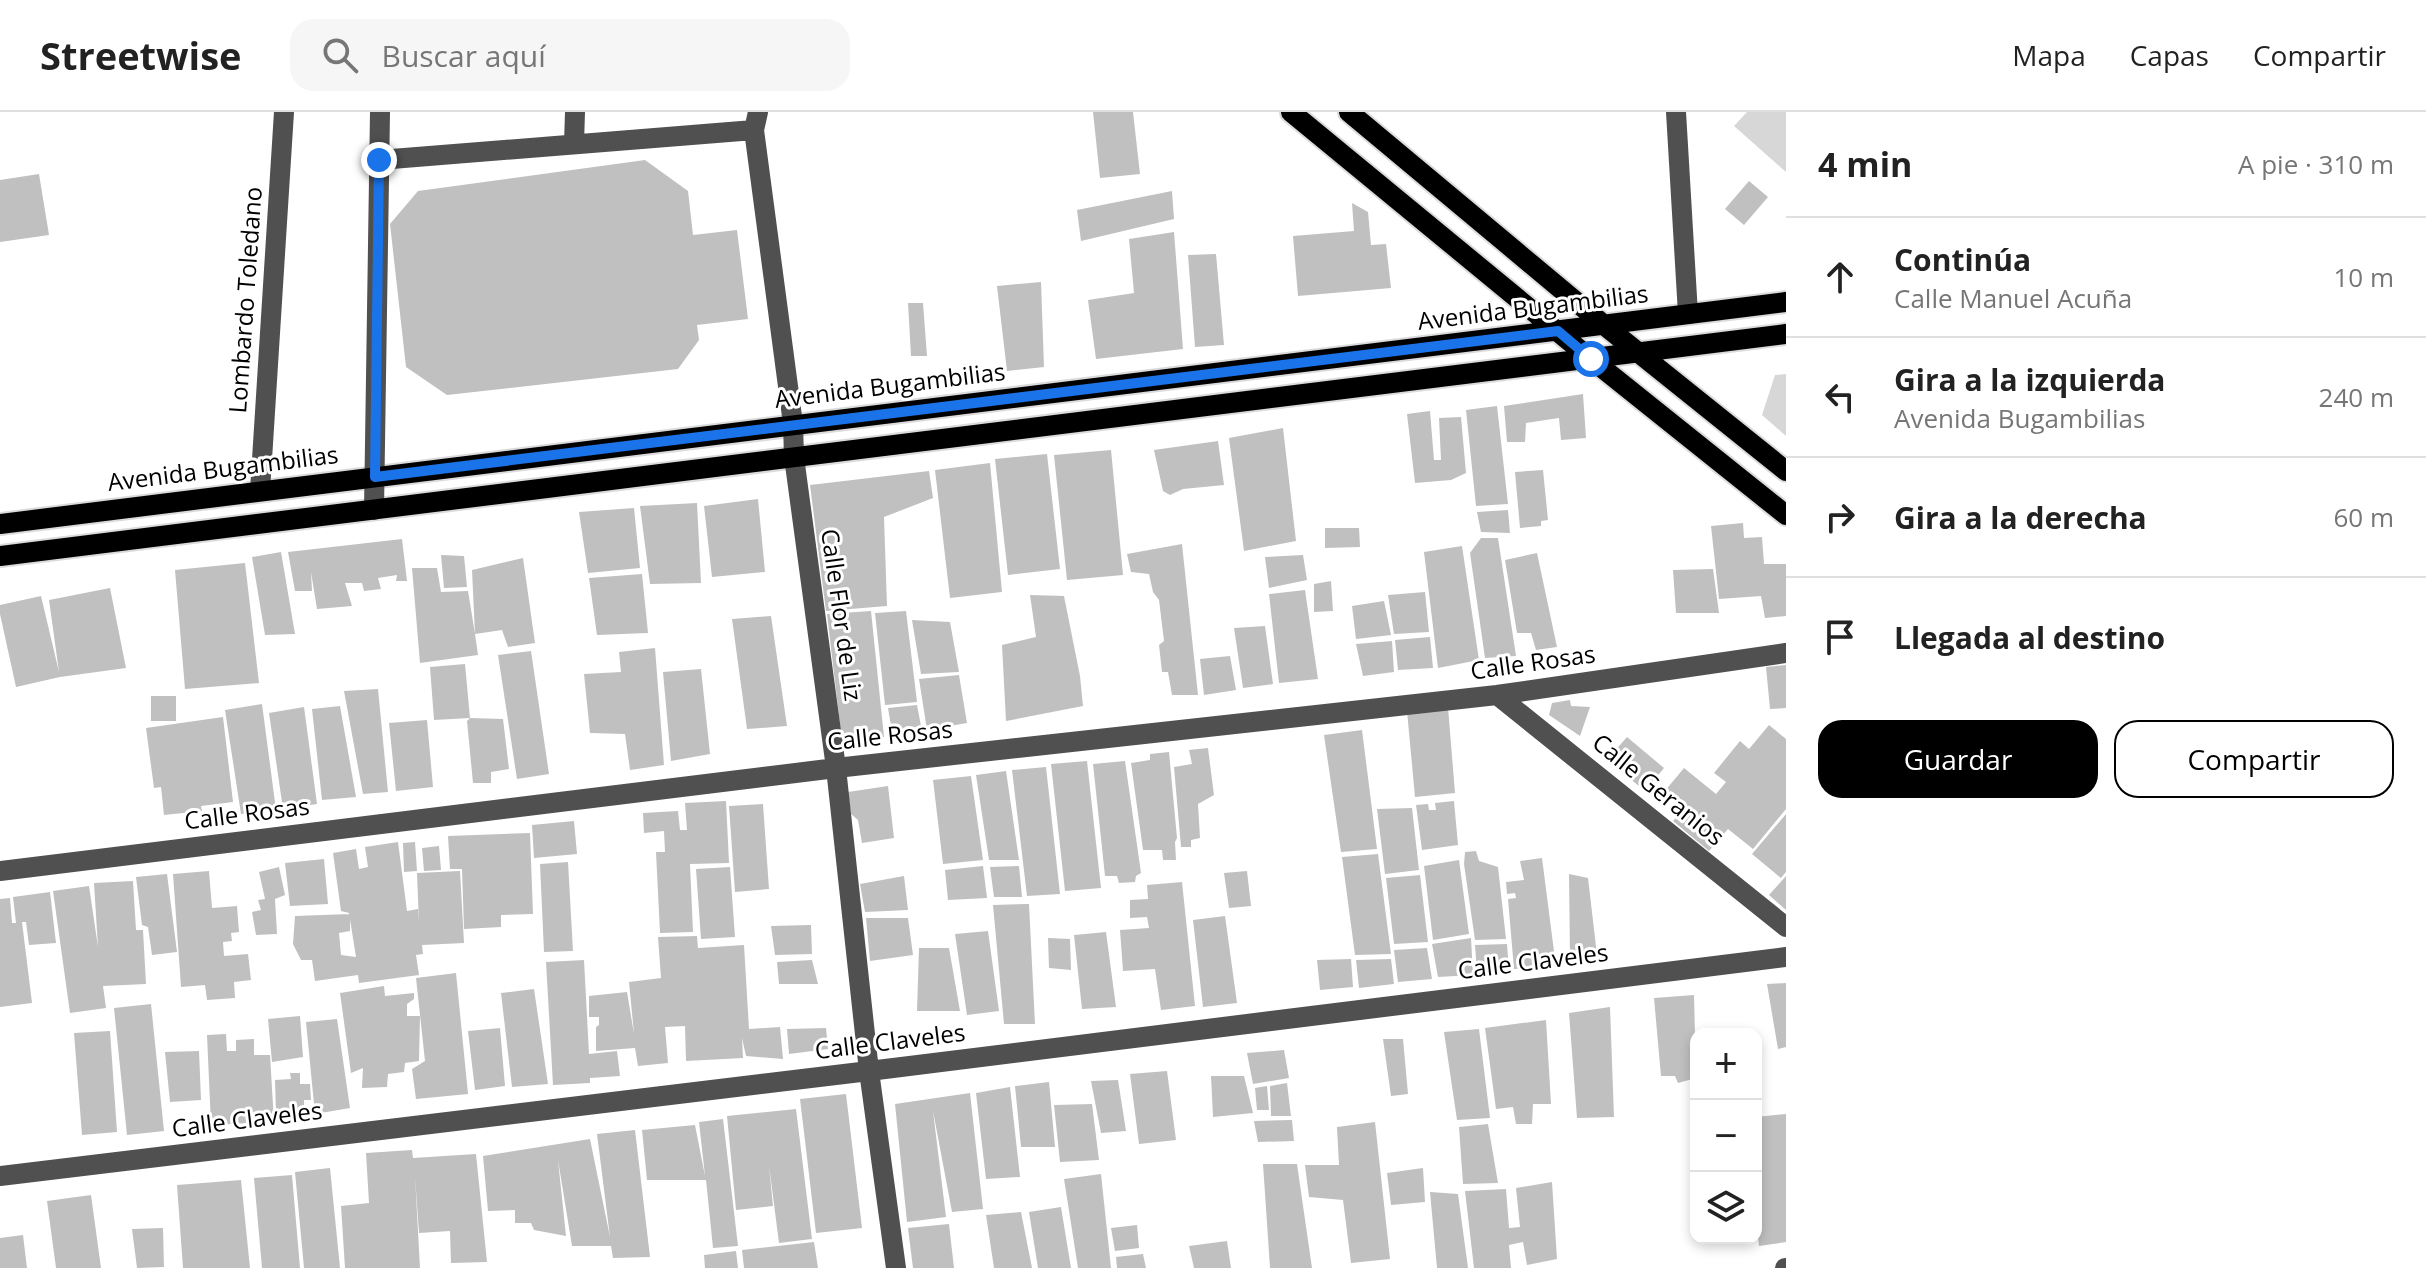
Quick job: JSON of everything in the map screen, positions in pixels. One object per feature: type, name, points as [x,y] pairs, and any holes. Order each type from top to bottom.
[{"type":"main road","points":[[1291,112],[1786,515]]},
{"type":"main road","points":[[1349,112],[1604,325],[1786,471]]},
{"type":"main road","name":"Avenida Bugambilias","points":[[0,524],[1786,302]]},
{"type":"main road","points":[[0,556],[1786,334]]},
{"type":"street","name":"Lombardo Toledano","points":[[260,491],[284,112]]},
{"type":"street","points":[[374,510],[380,112]]},
{"type":"street","points":[[574,144],[575,112]]},
{"type":"street","points":[[1676,112],[1688,314]]},
{"type":"street","points":[[379,160],[574,144],[756,121]]},
{"type":"street","name":"Calle Flor de Liz","points":[[756,121],[793,424],[794,457],[836,768],[869,1071],[896,1268]]},
{"type":"street","name":"Calle Rosas","points":[[0,871],[836,768],[1497,695],[1786,653]]},
{"type":"street","name":"Calle Geranios","points":[[1497,695],[1786,927]]},
{"type":"street","name":"Calle Claveles","points":[[0,1176],[1786,957]]},
{"type":"shaded area","points":[[1747,112],[1786,112],[1786,172],[1734,126]]},
{"type":"shaded area","points":[[1786,374],[1786,436],[1762,415],[1775,375]]},
{"type":"building","points":[[1093,112],[1133,112],[1140,174],[1100,178]]},
{"type":"building","points":[[645,160],[688,191],[693,235],[737,230],[748,319],[697,325],[699,340],[678,369],[447,395],[406,367],[390,224],[418,191]]},
{"type":"building","points":[[39,174],[49,235],[0,242],[0,180]]},
{"type":"building","points":[[1749,181],[1768,197],[1744,225],[1725,209]]},
{"type":"building","points":[[1172,191],[1174,219],[1081,241],[1077,210]]},
{"type":"building","points":[[1352,203],[1368,212],[1371,245],[1386,244],[1391,288],[1298,296],[1293,236],[1354,231]]},
{"type":"building","points":[[1174,232],[1183,349],[1096,359],[1088,300],[1134,293],[1129,239]]},
{"type":"building","points":[[1216,254],[1224,345],[1195,347],[1188,255]]},
{"type":"building","points":[[1041,282],[1044,367],[1007,371],[997,286]]},
{"type":"building","points":[[908,303],[923,303],[927,356],[911,356]]},
{"type":"building","points":[[1583,394],[1586,438],[1561,440],[1559,418],[1526,423],[1525,442],[1507,442],[1504,406]]},
{"type":"building","points":[[1497,406],[1508,504],[1476,506],[1466,410]]},
{"type":"building","points":[[1430,411],[1434,460],[1441,460],[1439,418],[1461,417],[1466,473],[1451,480],[1415,483],[1407,414]]},
{"type":"building","points":[[1283,428],[1296,541],[1244,551],[1229,438]]},
{"type":"building","points":[[1218,441],[1224,485],[1183,489],[1170,495],[1163,491],[1154,450]]},
{"type":"building","points":[[1111,450],[1123,575],[1067,580],[1054,455]]},
{"type":"building","points":[[1047,454],[1060,569],[1008,575],[995,459]]},
{"type":"building","points":[[990,463],[1002,592],[950,598],[935,470]]},
{"type":"building","points":[[1543,470],[1548,520],[1541,521],[1541,526],[1520,528],[1515,472]]},
{"type":"building","points":[[929,471],[933,498],[884,517],[887,606],[826,611],[810,485]]},
{"type":"building","points":[[758,499],[765,572],[712,577],[704,506]]},
{"type":"building","points":[[697,503],[701,583],[650,584],[640,506]]},
{"type":"building","points":[[634,508],[640,568],[588,573],[579,512]]},
{"type":"building","points":[[1508,510],[1510,533],[1481,532],[1477,512]]},
{"type":"building","points":[[1743,523],[1744,538],[1762,537],[1764,564],[1786,564],[1786,616],[1765,618],[1761,596],[1719,599],[1711,526]]},
{"type":"building","points":[[1325,528],[1359,528],[1360,547],[1325,548]]},
{"type":"building","points":[[1481,538],[1498,538],[1516,656],[1485,658],[1470,553]]},
{"type":"building","points":[[402,539],[407,581],[396,581],[397,575],[378,578],[381,589],[364,591],[362,583],[345,583],[352,606],[317,609],[311,572],[312,591],[295,591],[288,552]]},
{"type":"building","points":[[1182,544],[1198,695],[1172,695],[1168,672],[1162,672],[1159,645],[1164,641],[1159,600],[1153,592],[1149,574],[1131,572],[1127,554]]},
{"type":"building","points":[[1462,546],[1479,660],[1438,668],[1424,552]]},
{"type":"building","points":[[281,552],[295,634],[265,635],[252,557]]},
{"type":"building","points":[[1537,553],[1557,647],[1536,650],[1531,633],[1517,633],[1505,560]]},
{"type":"building","points":[[441,555],[464,556],[467,587],[444,588]]},
{"type":"building","points":[[1303,555],[1307,580],[1269,588],[1265,557]]},
{"type":"building","points":[[523,558],[535,643],[508,647],[502,630],[475,634],[472,570]]},
{"type":"building","points":[[245,563],[259,683],[185,689],[175,570]]},
{"type":"building","points":[[412,568],[437,568],[441,592],[468,591],[478,655],[420,663]]},
{"type":"building","points":[[1713,569],[1719,613],[1676,613],[1673,570]]},
{"type":"building","points":[[642,574],[648,633],[597,635],[589,578]]},
{"type":"building","points":[[1331,581],[1333,611],[1314,612],[1314,584]]},
{"type":"building","points":[[110,588],[126,668],[16,687],[0,605],[41,596],[59,672],[49,600]]},
{"type":"building","points":[[1305,590],[1318,679],[1279,683],[1269,594]]},
{"type":"building","points":[[1425,592],[1429,632],[1394,634],[1388,595]]},
{"type":"building","points":[[1030,595],[1064,596],[1083,706],[1006,721],[1002,645],[1036,637]]},
{"type":"building","points":[[1384,601],[1391,635],[1356,639],[1352,606]]},
{"type":"building","points":[[871,611],[884,737],[842,741],[827,614]]},
{"type":"building","points":[[906,611],[917,702],[885,705],[875,613]]},
{"type":"building","points":[[771,616],[787,726],[747,729],[732,619]]},
{"type":"building","points":[[912,620],[950,622],[959,672],[921,674]]},
{"type":"building","points":[[1265,626],[1273,684],[1243,688],[1234,628]]},
{"type":"building","points":[[1430,637],[1433,668],[1398,670],[1395,640]]},
{"type":"building","points":[[1392,641],[1394,672],[1363,676],[1356,644]]},
{"type":"building","points":[[655,648],[664,765],[630,770],[625,734],[590,733],[584,674],[621,672],[619,652]]},
{"type":"building","points":[[531,651],[549,774],[517,779],[498,655]]},
{"type":"building","points":[[1230,656],[1236,690],[1204,695],[1200,659]]},
{"type":"building","points":[[465,664],[470,718],[434,720],[430,667]]},
{"type":"building","points":[[1786,665],[1786,708],[1770,709],[1766,667]]},
{"type":"building","points":[[701,669],[710,754],[671,761],[663,672]]},
{"type":"building","points":[[959,675],[967,723],[927,730],[919,679]]},
{"type":"building","points":[[378,689],[388,792],[363,794],[344,691]]},
{"type":"building","points":[[151,696],[176,696],[176,721],[151,721]]},
{"type":"building","points":[[1570,700],[1571,706],[1590,707],[1580,736],[1549,715],[1552,703]]},
{"type":"building","points":[[262,704],[276,810],[241,814],[225,710]]},
{"type":"building","points":[[917,705],[921,726],[892,732],[888,708]]},
{"type":"building","points":[[340,706],[356,797],[322,800],[312,709]]},
{"type":"building","points":[[304,707],[317,804],[283,809],[269,713]]},
{"type":"building","points":[[1448,707],[1455,793],[1415,797],[1407,711]]},
{"type":"building","points":[[223,717],[233,802],[201,806],[202,811],[164,815],[161,787],[154,788],[146,728]]},
{"type":"building","points":[[470,718],[503,719],[509,769],[491,772],[491,783],[473,783],[467,721]]},
{"type":"building","points":[[427,720],[433,787],[396,791],[389,723]]},
{"type":"building","points":[[1769,725],[1786,739],[1786,809],[1753,849],[1728,829],[1709,851],[1673,821],[1685,808],[1664,792],[1684,768],[1716,794],[1726,782],[1714,773],[1740,741],[1749,749]]},
{"type":"building","points":[[1362,730],[1377,849],[1341,852],[1324,735]]},
{"type":"building","points":[[1627,737],[1664,768],[1645,791],[1607,760]]},
{"type":"building","points":[[1208,748],[1214,795],[1198,804],[1200,838],[1191,840],[1191,847],[1181,847],[1174,767],[1192,764],[1189,750]]},
{"type":"building","points":[[1169,752],[1177,838],[1176,860],[1163,860],[1162,850],[1143,850],[1131,763],[1150,760],[1150,754]]},
{"type":"building","points":[[1087,761],[1101,888],[1065,891],[1051,764]]},
{"type":"building","points":[[1125,761],[1141,873],[1136,876],[1135,882],[1119,883],[1117,876],[1105,876],[1093,764]]},
{"type":"building","points":[[1046,767],[1060,894],[1027,896],[1012,770]]},
{"type":"building","points":[[1006,771],[1019,860],[989,860],[976,775]]},
{"type":"building","points":[[971,776],[983,860],[943,864],[933,780]]},
{"type":"building","points":[[888,786],[894,838],[862,843],[858,820],[851,814],[848,792]]},
{"type":"building","points":[[726,801],[729,863],[690,864],[693,932],[660,933],[656,852],[665,852],[664,831],[644,833],[643,813],[678,811],[680,830],[687,830],[685,803]]},
{"type":"building","points":[[1454,801],[1458,845],[1422,850],[1416,805],[1428,804],[1429,810],[1436,810],[1435,803]]},
{"type":"building","points":[[763,804],[769,889],[735,892],[729,806]]},
{"type":"building","points":[[1412,808],[1419,870],[1385,874],[1377,809]]},
{"type":"building","points":[[1786,814],[1786,872],[1781,878],[1752,854]]},
{"type":"building","points":[[574,821],[577,854],[534,858],[532,825]]},
{"type":"building","points":[[530,833],[533,914],[501,915],[501,927],[464,929],[462,869],[450,869],[448,836]]},
{"type":"building","points":[[398,842],[407,911],[418,909],[419,923],[417,873],[460,871],[464,943],[422,945],[423,954],[416,955],[419,975],[359,983],[358,975],[315,981],[312,960],[301,960],[293,944],[295,916],[349,914],[341,911],[333,853],[356,849],[359,869],[368,867],[365,847]],"holes":[[[350,919],[356,957],[341,955],[339,933],[350,931]]]},
{"type":"building","points":[[415,842],[417,871],[404,872],[403,843]]},
{"type":"building","points":[[439,846],[441,870],[424,871],[422,848]]},
{"type":"building","points":[[1476,851],[1479,861],[1498,867],[1506,939],[1475,940],[1464,864],[1465,852]]},
{"type":"building","points":[[1378,854],[1391,954],[1355,955],[1342,857]]},
{"type":"building","points":[[1542,858],[1556,967],[1514,969],[1508,899],[1516,898],[1515,893],[1507,894],[1506,882],[1524,880],[1520,861]]},
{"type":"building","points":[[324,859],[328,904],[290,906],[285,863]]},
{"type":"building","points":[[1459,860],[1469,934],[1433,940],[1424,866]]},
{"type":"building","points":[[568,862],[573,951],[544,952],[540,864]]},
{"type":"building","points":[[983,866],[987,898],[948,900],[945,870]]},
{"type":"building","points":[[1019,866],[1022,897],[994,897],[990,867]]},
{"type":"building","points":[[279,867],[285,895],[275,899],[277,934],[256,935],[252,912],[261,910],[258,900],[265,899],[259,872]]},
{"type":"building","points":[[730,867],[735,937],[701,939],[696,869]]},
{"type":"building","points":[[209,871],[212,908],[237,906],[239,932],[231,933],[232,941],[223,942],[224,956],[248,954],[251,980],[234,982],[235,998],[207,1000],[205,985],[181,987],[173,874]]},
{"type":"building","points":[[1247,871],[1251,906],[1229,908],[1224,873]]},
{"type":"building","points":[[167,874],[177,952],[152,955],[148,927],[142,925],[136,877]]},
{"type":"building","points":[[1569,874],[1588,878],[1597,955],[1570,957]]},
{"type":"building","points":[[1420,875],[1428,942],[1394,944],[1386,878]]},
{"type":"building","points":[[904,876],[908,910],[865,912],[860,884]]},
{"type":"building","points":[[1786,876],[1786,910],[1769,895]]},
{"type":"building","points":[[133,881],[136,930],[143,930],[146,984],[103,986],[106,1008],[70,1013],[53,891],[89,886],[98,947],[94,883]]},
{"type":"building","points":[[1182,882],[1195,1006],[1161,1010],[1155,969],[1123,971],[1120,930],[1149,928],[1147,917],[1130,918],[1130,900],[1148,899],[1147,885]]},
{"type":"building","points":[[50,892],[56,943],[29,945],[26,922],[22,922],[32,1003],[0,1007],[0,899],[10,898],[12,923],[16,923],[13,897]]},
{"type":"building","points":[[1029,904],[1035,1024],[1004,1024],[993,905]]},
{"type":"building","points":[[1225,916],[1237,1003],[1203,1007],[1193,920]]},
{"type":"building","points":[[866,918],[908,918],[913,955],[870,961]]},
{"type":"building","points":[[811,925],[812,954],[775,955],[771,926]]},
{"type":"building","points":[[988,931],[999,1011],[967,1015],[955,934]]},
{"type":"building","points":[[1106,932],[1116,1007],[1082,1009],[1074,935]]},
{"type":"building","points":[[697,936],[698,948],[744,945],[749,1029],[780,1027],[783,1059],[746,1056],[742,1038],[743,1058],[686,1061],[685,1026],[665,1027],[668,1063],[638,1066],[635,1048],[596,1051],[599,1017],[589,1017],[589,996],[627,992],[634,1034],[629,982],[661,978],[658,937]]},
{"type":"building","points":[[1048,938],[1070,939],[1071,970],[1049,968]]},
{"type":"building","points":[[1471,938],[1473,975],[1438,977],[1432,944]]},
{"type":"building","points":[[1507,944],[1509,972],[1477,973],[1475,945]]},
{"type":"building","points":[[919,948],[949,948],[960,1011],[917,1011]]},
{"type":"building","points":[[1427,948],[1432,979],[1398,982],[1394,950]]},
{"type":"building","points":[[1351,959],[1353,987],[1320,990],[1317,960]]},
{"type":"building","points":[[1391,959],[1394,984],[1359,988],[1356,960]]},
{"type":"building","points":[[584,960],[589,1054],[617,1051],[620,1076],[590,1078],[590,1083],[553,1085],[546,962]]},
{"type":"building","points":[[812,960],[818,984],[779,984],[777,962]]},
{"type":"building","points":[[456,973],[468,1094],[416,1099],[412,1069],[425,1061],[416,978]]},
{"type":"building","points":[[1786,983],[1786,1047],[1778,1049],[1767,984]]},
{"type":"building","points":[[384,986],[385,996],[414,993],[414,999],[407,1004],[407,1016],[420,1016],[419,1061],[405,1063],[404,1072],[388,1074],[387,1087],[362,1088],[363,1068],[351,1073],[340,993]]},
{"type":"building","points":[[534,989],[548,1084],[512,1087],[501,993]]},
{"type":"building","points":[[1694,995],[1695,1028],[1690,1028],[1690,1080],[1678,1083],[1675,1076],[1661,1076],[1654,998]]},
{"type":"building","points":[[151,1004],[164,1131],[127,1135],[114,1008]]},
{"type":"building","points":[[1610,1007],[1614,1117],[1577,1118],[1569,1013]]},
{"type":"building","points":[[300,1016],[303,1057],[272,1062],[268,1019]]},
{"type":"building","points":[[337,1019],[350,1108],[315,1114],[306,1022]]},
{"type":"building","points":[[1546,1020],[1551,1104],[1533,1104],[1532,1124],[1516,1124],[1513,1107],[1496,1109],[1485,1028]]},
{"type":"building","points":[[500,1028],[505,1086],[475,1090],[468,1031]]},
{"type":"building","points":[[826,1028],[828,1049],[789,1054],[787,1029]]},
{"type":"building","points":[[1479,1029],[1490,1118],[1457,1120],[1444,1032]]},
{"type":"building","points":[[110,1031],[117,1132],[82,1135],[74,1033]]},
{"type":"building","points":[[226,1034],[227,1051],[236,1051],[236,1040],[254,1039],[254,1055],[270,1055],[274,1122],[211,1125],[207,1035]]},
{"type":"building","points":[[1383,1039],[1403,1039],[1408,1094],[1391,1096]]},
{"type":"building","points":[[1284,1050],[1289,1078],[1253,1084],[1247,1053]]},
{"type":"building","points":[[199,1051],[201,1100],[170,1102],[165,1052]]},
{"type":"building","points":[[1167,1071],[1176,1140],[1139,1144],[1130,1074]]},
{"type":"building","points":[[290,1073],[300,1073],[300,1084],[310,1084],[311,1100],[304,1100],[304,1112],[276,1113],[275,1080],[291,1079]]},
{"type":"building","points":[[1211,1076],[1244,1076],[1253,1113],[1213,1117]]},
{"type":"building","points":[[1118,1080],[1126,1131],[1101,1133],[1091,1081]]},
{"type":"building","points":[[1049,1082],[1055,1147],[1021,1147],[1015,1086]]},
{"type":"building","points":[[1287,1083],[1291,1116],[1271,1116],[1270,1086]]},
{"type":"building","points":[[1267,1086],[1269,1110],[1257,1110],[1255,1088]]},
{"type":"building","points":[[1010,1087],[1020,1177],[986,1179],[976,1093]]},
{"type":"building","points":[[970,1093],[983,1209],[952,1212],[933,1111],[946,1217],[907,1222],[895,1104]]},
{"type":"building","points":[[846,1094],[862,1228],[816,1233],[800,1099]]},
{"type":"building","points":[[1092,1104],[1099,1160],[1060,1162],[1054,1105]]},
{"type":"building","points":[[796,1109],[812,1239],[779,1243],[769,1165],[773,1206],[736,1210],[727,1116]]},
{"type":"building","points":[[1786,1114],[1786,1242],[1759,1246],[1762,1244],[1762,1116]]},
{"type":"building","points":[[723,1119],[738,1246],[713,1248],[706,1180],[647,1180],[642,1130],[695,1125],[705,1176],[699,1122]]},
{"type":"building","points":[[1292,1120],[1294,1141],[1258,1142],[1254,1121]]},
{"type":"building","points":[[1375,1122],[1390,1259],[1351,1263],[1343,1200],[1309,1197],[1305,1165],[1339,1165],[1337,1127]]},
{"type":"building","points":[[1488,1124],[1498,1183],[1463,1184],[1459,1127]]},
{"type":"building","points":[[635,1130],[650,1257],[613,1258],[611,1246],[572,1246],[558,1160],[566,1236],[534,1230],[531,1223],[515,1223],[515,1210],[488,1211],[483,1156],[590,1139],[610,1237],[597,1134]]},
{"type":"building","points":[[412,1150],[413,1158],[476,1154],[487,1262],[451,1263],[450,1231],[419,1233],[415,1176],[420,1268],[345,1268],[341,1206],[369,1203],[366,1153]]},
{"type":"building","points":[[1263,1164],[1297,1164],[1312,1268],[1270,1268]]},
{"type":"building","points":[[330,1168],[340,1268],[304,1268],[295,1172]]},
{"type":"building","points":[[1423,1168],[1425,1202],[1391,1205],[1387,1173]]},
{"type":"building","points":[[1101,1174],[1111,1268],[1078,1268],[1064,1179]]},
{"type":"building","points":[[292,1175],[300,1268],[262,1268],[254,1178]]},
{"type":"building","points":[[241,1180],[250,1268],[183,1268],[177,1185]]},
{"type":"building","points":[[1552,1182],[1557,1259],[1527,1265],[1523,1242],[1509,1245],[1511,1268],[1474,1268],[1465,1191],[1506,1189],[1509,1228],[1520,1227],[1516,1188]]},
{"type":"building","points":[[1430,1192],[1458,1194],[1468,1268],[1437,1268]]},
{"type":"building","points":[[91,1195],[101,1268],[56,1268],[47,1201]]},
{"type":"building","points":[[1061,1207],[1071,1268],[1038,1268],[1029,1212]]},
{"type":"building","points":[[1021,1212],[1032,1268],[994,1268],[986,1215]]},
{"type":"building","points":[[949,1224],[954,1268],[913,1268],[908,1228]]},
{"type":"building","points":[[1137,1225],[1139,1248],[1115,1251],[1111,1228]]},
{"type":"building","points":[[163,1228],[164,1267],[137,1268],[132,1229]]},
{"type":"building","points":[[23,1235],[27,1268],[0,1268],[0,1238]]},
{"type":"building","points":[[1227,1241],[1231,1268],[1194,1268],[1189,1246]]},
{"type":"building","points":[[814,1242],[818,1268],[744,1268],[742,1250]]},
{"type":"building","points":[[736,1251],[738,1268],[705,1268],[704,1255]]},
{"type":"building","points":[[1143,1254],[1146,1268],[1117,1268],[1116,1257]]},
{"type":"route","points":[[379,160],[375,477],[1558,331],[1591,359]]}]
